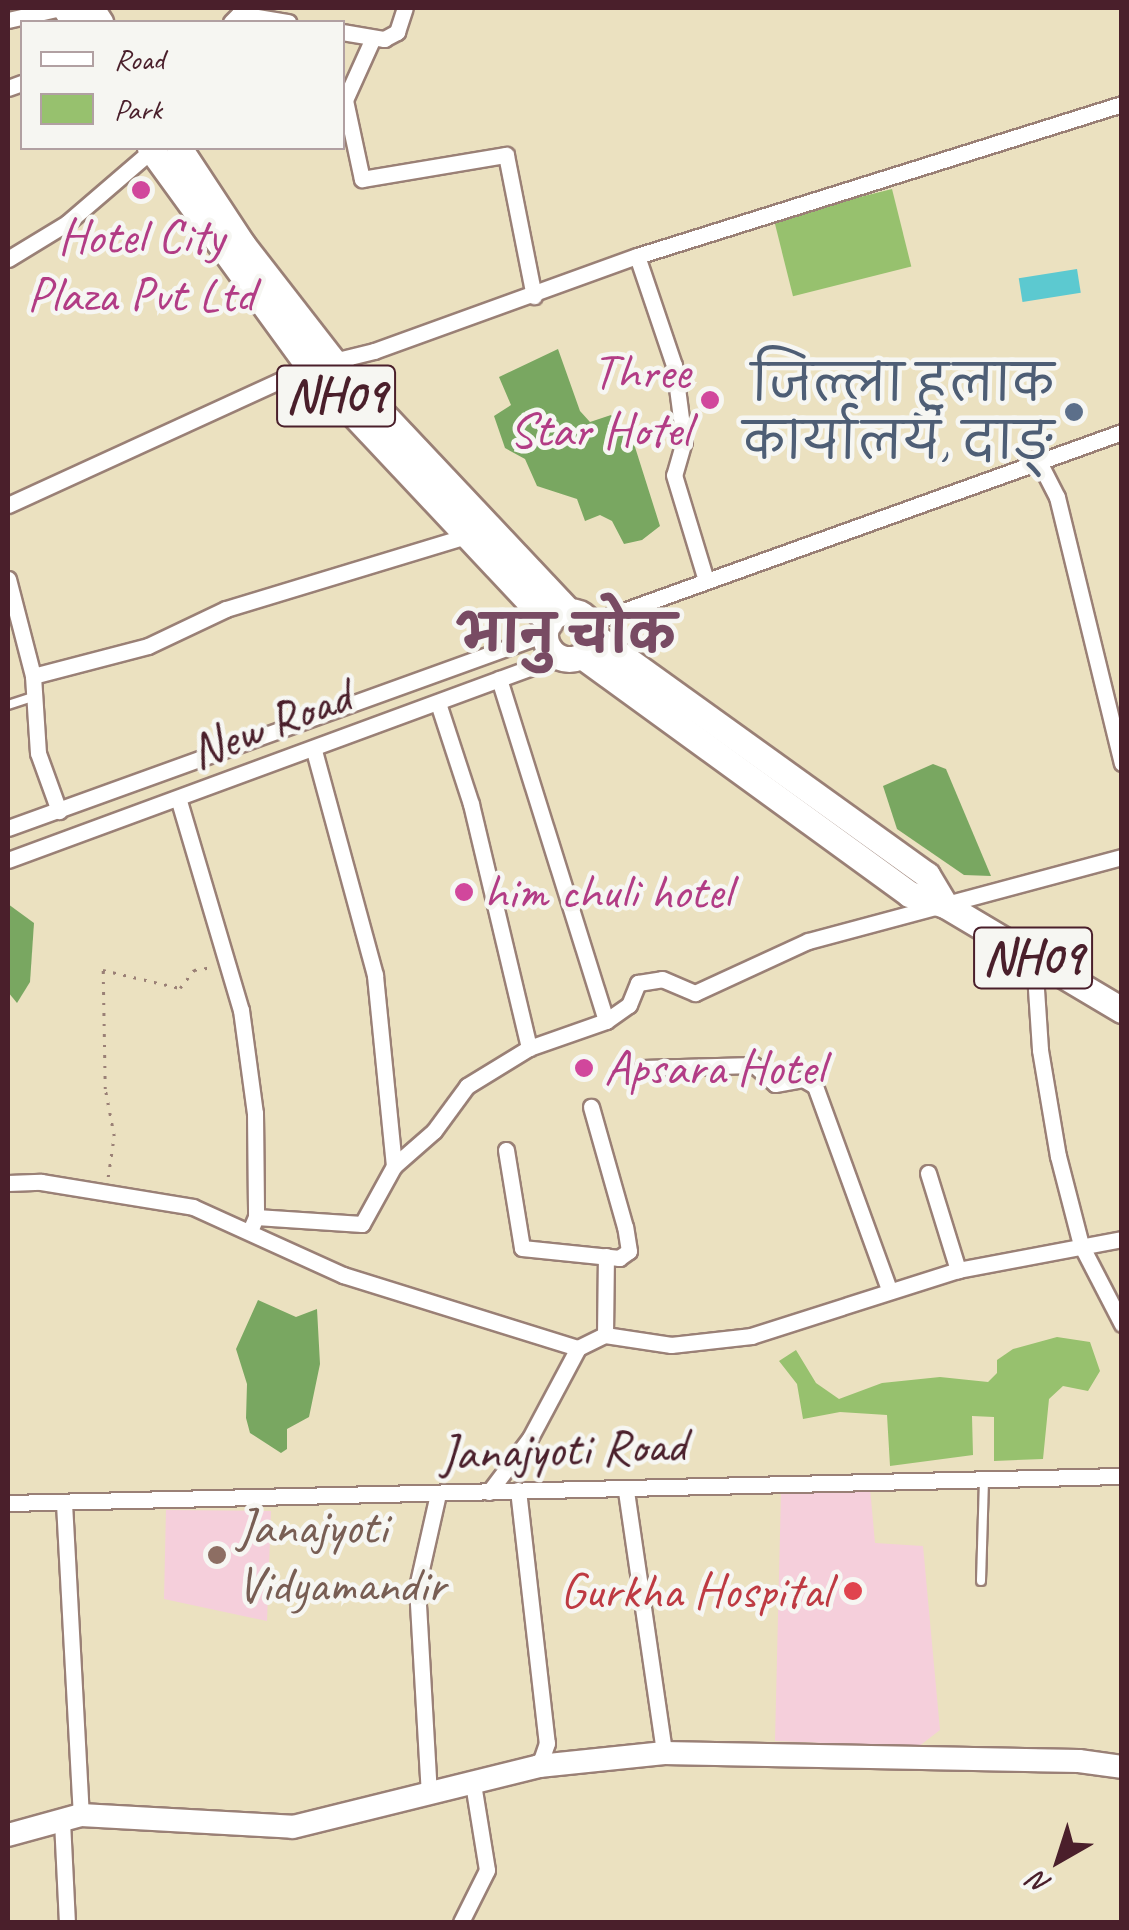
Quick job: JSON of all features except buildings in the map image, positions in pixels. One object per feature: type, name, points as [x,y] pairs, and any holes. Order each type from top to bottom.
[{"type":"main road","name":"NH09","points":[[160,150],[321,364],[467,536],[569,634],[909,894],[945,905],[1122,1010]]},
{"type":"main road","name":"NH09","points":[[321,364],[569,634]]},
{"type":"street","points":[[8,20],[63,8]]},
{"type":"street","points":[[345,33],[372,38],[397,32],[404,8]]},
{"type":"street","points":[[233,20],[239,14],[276,20]]},
{"type":"street","points":[[372,38],[345,100],[362,179],[506,155],[534,296]]},
{"type":"street","points":[[8,505],[321,364],[534,296],[638,256],[1122,104]]},
{"type":"street","points":[[8,259],[67,223],[160,150]]},
{"type":"street","points":[[638,256],[674,366],[684,441],[674,476],[706,580]]},
{"type":"street","points":[[569,634],[1037,458],[1122,432]]},
{"type":"street","points":[[1037,458],[1057,497],[1122,764]]},
{"type":"street","points":[[33,676],[148,646],[226,609],[467,536]]},
{"type":"street","points":[[8,579],[33,676],[38,753],[59,811]]},
{"type":"street","name":"New Road","points":[[8,860],[179,801],[499,680],[569,634]]},
{"type":"street","name":"New Road","points":[[8,828],[569,634]]},
{"type":"street","points":[[499,680],[606,1021]]},
{"type":"street","points":[[438,703],[471,804],[529,1048]]},
{"type":"street","points":[[314,750],[376,975],[394,1166]]},
{"type":"street","points":[[179,801],[231,965],[255,1113],[253,1224]]},
{"type":"street","points":[[253,1224],[362,1224],[394,1166],[434,1130],[467,1086],[529,1048],[606,1021],[629,1006],[638,984],[662,979],[696,993],[808,940],[1122,857]]},
{"type":"street","points":[[1034,959],[1048,1105],[1082,1244],[1122,1324]]},
{"type":"street","points":[[642,1068],[754,1065],[776,1084],[803,1079],[815,1086],[889,1289]]},
{"type":"street","points":[[506,1150],[522,1248],[606,1256],[629,1252],[591,1107]]},
{"type":"street","points":[[928,1173],[958,1270]]},
{"type":"street","points":[[8,1183],[109,1193],[193,1207],[253,1224],[343,1275],[578,1348]]},
{"type":"street","points":[[489,1492],[530,1438],[578,1348],[605,1335],[671,1345],[751,1336],[958,1270],[1122,1239]]},
{"type":"street","points":[[605,1335],[606,1256]]},
{"type":"street","name":"Janajyoti Road","points":[[8,1503],[626,1490],[984,1474],[1122,1476]]},
{"type":"street","points":[[518,1490],[547,1742],[539,1766]]},
{"type":"street","points":[[626,1490],[664,1753]]},
{"type":"street","points":[[429,1795],[417,1587],[438,1494]]},
{"type":"street","points":[[64,1503],[72,1818],[68,1922]]},
{"type":"street","points":[[8,1836],[72,1818],[293,1827],[539,1766],[664,1753],[1079,1761],[1122,1767]]},
{"type":"street","points":[[461,1922],[487,1870],[473,1784]]},
{"type":"lane","points":[[8,706],[36,696]]},
{"type":"lane","points":[[981,1581],[984,1474]]},
{"type":"path","points":[[109,1193],[114,1136],[106,1100],[103,970],[180,988],[194,970],[231,965]]},
{"type":"shaded area","name":"Gurkha Hospital","points":[[870,1488],[875,1543],[923,1546],[940,1730],[918,1747],[775,1741],[781,1491]]},
{"type":"shaded area","name":"Janajyoti Vidyamandir","points":[[166,1510],[271,1511],[267,1621],[164,1599]]},
{"type":"green space","points":[[892,189],[911,267],[793,296],[774,219]]},
{"type":"green space","points":[[558,349],[580,411],[590,422],[611,415],[635,447],[660,526],[642,540],[624,544],[612,521],[600,515],[585,521],[577,499],[537,486],[525,459],[505,448],[494,416],[511,405],[499,377]]},
{"type":"green space","points":[[933,764],[946,769],[991,876],[964,875],[897,829],[883,786]]},
{"type":"green space","points":[[8,904],[34,923],[30,982],[17,1003],[8,992]]},
{"type":"green space","points":[[258,1300],[296,1317],[317,1309],[320,1364],[309,1417],[287,1429],[287,1449],[281,1453],[250,1433],[246,1418],[247,1384],[236,1349]]},
{"type":"green space","points":[[1057,1337],[1090,1342],[1100,1371],[1088,1391],[1063,1386],[1049,1399],[1043,1459],[994,1461],[994,1417],[972,1416],[973,1455],[890,1466],[887,1415],[840,1412],[803,1419],[797,1384],[779,1361],[796,1350],[816,1383],[839,1399],[882,1383],[940,1377],[988,1382],[997,1373],[997,1360],[1013,1349]]},
{"type":"water","points":[[1077,269],[1081,293],[1022,302],[1019,278]]},
{"type":"place","name":"Hotel City Plaza Pvt Ltd","points":[[141,190]]},
{"type":"place","name":"Three Star Hotel","points":[[710,400]]},
{"type":"place","name":"जिल्ला हुलाक कार्यालय, दाङ्","points":[[1074,412]]},
{"type":"place","name":"him chuli hotel","points":[[464,892]]},
{"type":"place","name":"Apsara Hotel","points":[[584,1068]]},
{"type":"place","name":"Janajyoti Vidyamandir","points":[[217,1555]]},
{"type":"place","name":"Gurkha Hospital","points":[[853,1591]]},
{"type":"district","name":"भानु चोक","points":[[567,636]]}]
